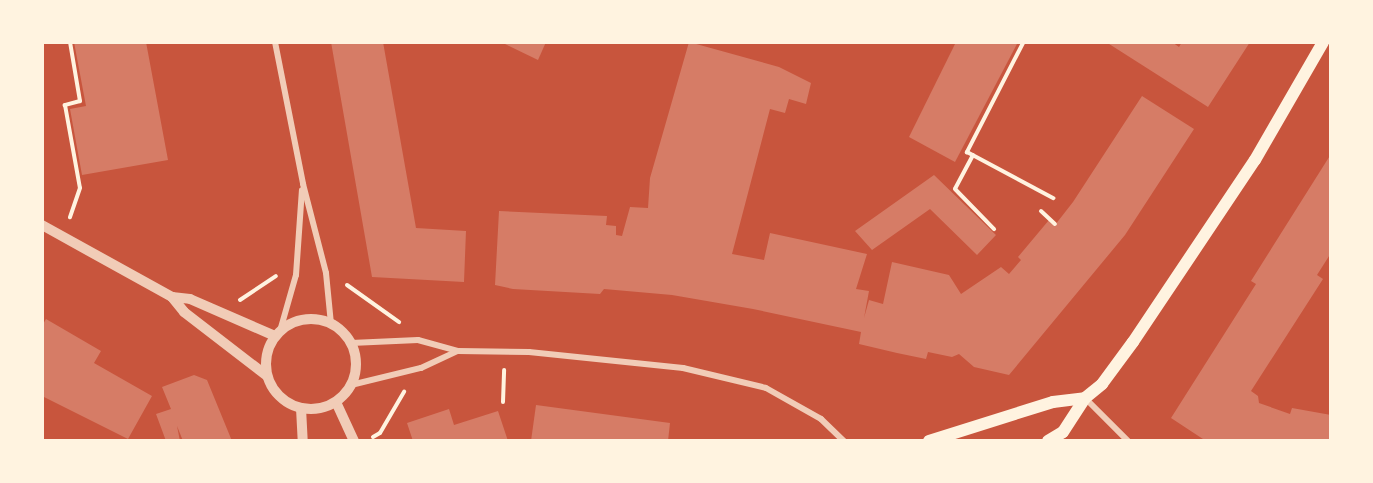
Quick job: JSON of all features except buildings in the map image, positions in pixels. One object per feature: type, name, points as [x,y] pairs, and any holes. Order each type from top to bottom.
[{"type":"main road","points":[[1048,441],[1063,432],[1085,398],[1117,366],[1255,160],[1323,42]]},
{"type":"main road","points":[[929,441],[1053,402],[1085,398]]},
{"type":"street","points":[[275,42],[303,184],[326,273],[331,324]]},
{"type":"street","points":[[267,376],[266,362],[278,333],[296,275],[303,184]]},
{"type":"street","points":[[42,225],[171,297],[184,312],[267,376],[279,397],[301,408],[319,408],[336,402],[351,385],[356,364],[351,343],[331,324],[305,319],[278,333],[190,299],[171,297]]},
{"type":"street","points":[[351,343],[418,340],[458,351],[506,351],[636,360],[731,378],[794,401],[821,419],[844,441]]},
{"type":"street","points":[[351,385],[421,368],[458,351]]},
{"type":"street","points":[[1085,398],[1128,441]]},
{"type":"street","points":[[336,402],[354,441]]},
{"type":"street","points":[[301,408],[303,441]]},
{"type":"path","points":[[70,42],[80,101],[65,105],[79,195]]},
{"type":"path","points":[[1023,43],[967,152],[1053,198]]},
{"type":"path","points":[[973,154],[954,189],[994,229]]},
{"type":"path","points":[[1041,211],[1056,224]]},
{"type":"path","points":[[503,402],[506,351]]}]
